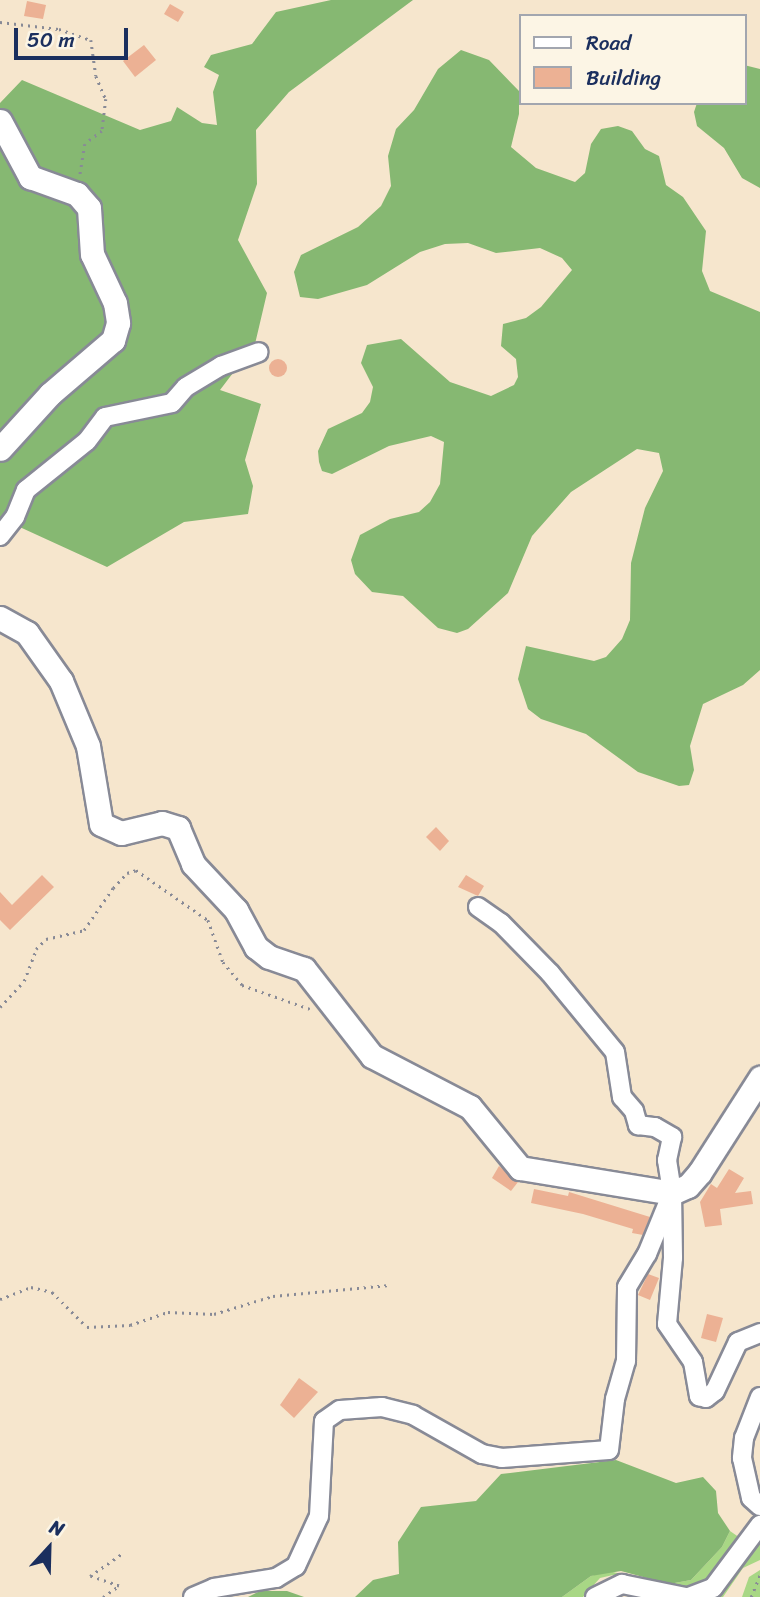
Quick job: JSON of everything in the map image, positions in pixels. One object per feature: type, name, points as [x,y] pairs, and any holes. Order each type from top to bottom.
[{"type":"main road","points":[[0,121],[30,177],[77,194],[89,208],[98,273],[115,303],[118,323],[113,340],[50,394],[0,450]]},
{"type":"main road","points":[[0,618],[27,633],[51,662],[88,746],[101,824],[121,833],[162,823],[178,828],[192,864],[236,910],[256,947],[269,957],[304,969],[372,1056],[470,1107],[520,1168],[672,1193],[688,1186],[700,1172],[760,1078]]},
{"type":"street","points":[[0,536],[15,517],[26,490],[87,441],[105,416],[172,404],[186,387],[221,366],[259,352]]},
{"type":"street","points":[[478,907],[501,923],[550,973],[615,1052],[622,1097],[634,1111],[638,1125],[654,1127],[672,1137],[667,1160],[672,1193],[667,1324],[693,1362],[699,1396],[706,1398],[715,1391],[738,1342],[760,1333]]},
{"type":"street","points":[[193,1597],[276,1578],[296,1566],[309,1546],[318,1516],[324,1421],[340,1410],[382,1407],[413,1415],[490,1456],[609,1450],[615,1399],[626,1361],[623,1301],[672,1193]]},
{"type":"street","points":[[760,1397],[744,1438],[742,1458],[751,1498],[760,1506]]},
{"type":"street","points":[[595,1597],[605,1588],[622,1584],[687,1597],[713,1588],[760,1525]]},
{"type":"path","points":[[0,22],[59,29],[91,40],[96,76],[106,99],[102,131],[85,144],[86,163],[77,194]]},
{"type":"path","points":[[0,1007],[24,981],[36,949],[46,939],[84,930],[113,888],[127,873],[136,870],[208,920],[223,962],[242,985],[312,1009]]},
{"type":"path","points":[[0,1299],[31,1287],[52,1292],[87,1327],[130,1325],[168,1311],[214,1314],[273,1296],[389,1285]]},
{"type":"path","points":[[103,1597],[119,1586],[90,1576],[121,1553]]},
{"type":"path","points":[[751,1597],[760,1575]]},
{"type":"green space","points":[[331,0],[413,0],[289,92],[256,130],[257,184],[238,240],[267,293],[255,344],[220,390],[261,404],[245,460],[253,486],[248,514],[184,522],[107,567],[0,518],[0,103],[22,80],[140,130],[171,121],[177,107],[202,123],[217,125],[213,92],[219,75],[204,67],[211,55],[252,44],[276,12]]},
{"type":"green space","points":[[461,50],[489,60],[518,90],[519,114],[511,147],[536,168],[575,182],[585,173],[591,144],[601,129],[618,126],[632,131],[645,149],[659,156],[666,185],[683,197],[706,231],[702,271],[710,291],[760,312],[760,670],[743,685],[703,704],[690,746],[694,770],[689,785],[679,786],[638,772],[586,734],[541,719],[528,709],[518,679],[526,646],[594,661],[606,657],[622,639],[630,620],[631,563],[645,508],[663,471],[659,453],[637,449],[571,492],[532,536],[508,593],[468,629],[457,633],[438,628],[403,596],[372,592],[355,574],[351,560],[360,535],[390,519],[419,512],[430,502],[440,484],[444,442],[431,436],[389,446],[332,474],[322,471],[318,451],[328,429],[362,413],[370,402],[373,387],[361,363],[367,345],[401,339],[450,382],[491,396],[514,385],[518,377],[516,359],[501,346],[503,324],[526,318],[541,307],[572,270],[562,258],[540,248],[496,253],[468,243],[445,244],[420,252],[367,285],[318,299],[300,297],[294,272],[301,255],[358,227],[381,206],[391,186],[388,156],[396,129],[414,110],[438,69]]},
{"type":"green space","points":[[746,66],[760,69],[760,188],[742,178],[724,148],[697,126],[694,112],[696,105],[746,105]]},
{"type":"green space","points":[[616,1460],[676,1483],[703,1477],[716,1491],[718,1513],[730,1531],[722,1547],[691,1580],[669,1584],[621,1571],[591,1576],[562,1597],[355,1597],[373,1580],[399,1574],[398,1542],[421,1507],[476,1501],[501,1474]]},
{"type":"green space","points":[[730,1531],[743,1540],[698,1588],[682,1588],[613,1575],[600,1578],[583,1597],[562,1597],[591,1576],[608,1571],[669,1584],[691,1580],[722,1547]]},
{"type":"green space","points":[[760,1543],[760,1560],[743,1568],[723,1597],[718,1597]]},
{"type":"green space","points":[[760,1570],[760,1597],[742,1597],[749,1577]]},
{"type":"green space","points":[[260,1591],[287,1591],[304,1597],[248,1597]]},
{"type":"building","points":[[27,1],[46,5],[43,19],[24,16]]},
{"type":"building","points":[[170,4],[184,12],[178,22],[164,14]]},
{"type":"building","points":[[144,45],[156,60],[135,77],[123,61]]},
{"type":"building","points":[[274,359],[282,359],[287,368],[285,375],[274,377],[269,372],[269,364]]},
{"type":"building","points":[[436,827],[449,841],[440,851],[426,837]]},
{"type":"building","points":[[42,875],[54,887],[10,930],[0,920],[0,892],[12,905]]},
{"type":"building","points":[[466,875],[484,886],[478,896],[458,887]]},
{"type":"building","points":[[499,1166],[518,1182],[511,1191],[492,1178]]},
{"type":"building","points":[[729,1169],[744,1178],[735,1193],[751,1191],[753,1204],[720,1209],[722,1225],[705,1227],[700,1202],[711,1184],[717,1188]]},
{"type":"building","points":[[534,1189],[568,1196],[569,1192],[650,1217],[643,1235],[632,1233],[633,1229],[583,1214],[531,1203]]},
{"type":"building","points":[[648,1274],[659,1278],[650,1300],[638,1295]]},
{"type":"building","points":[[707,1314],[723,1318],[716,1342],[701,1338]]},
{"type":"building","points":[[299,1378],[318,1392],[294,1418],[280,1405]]}]
